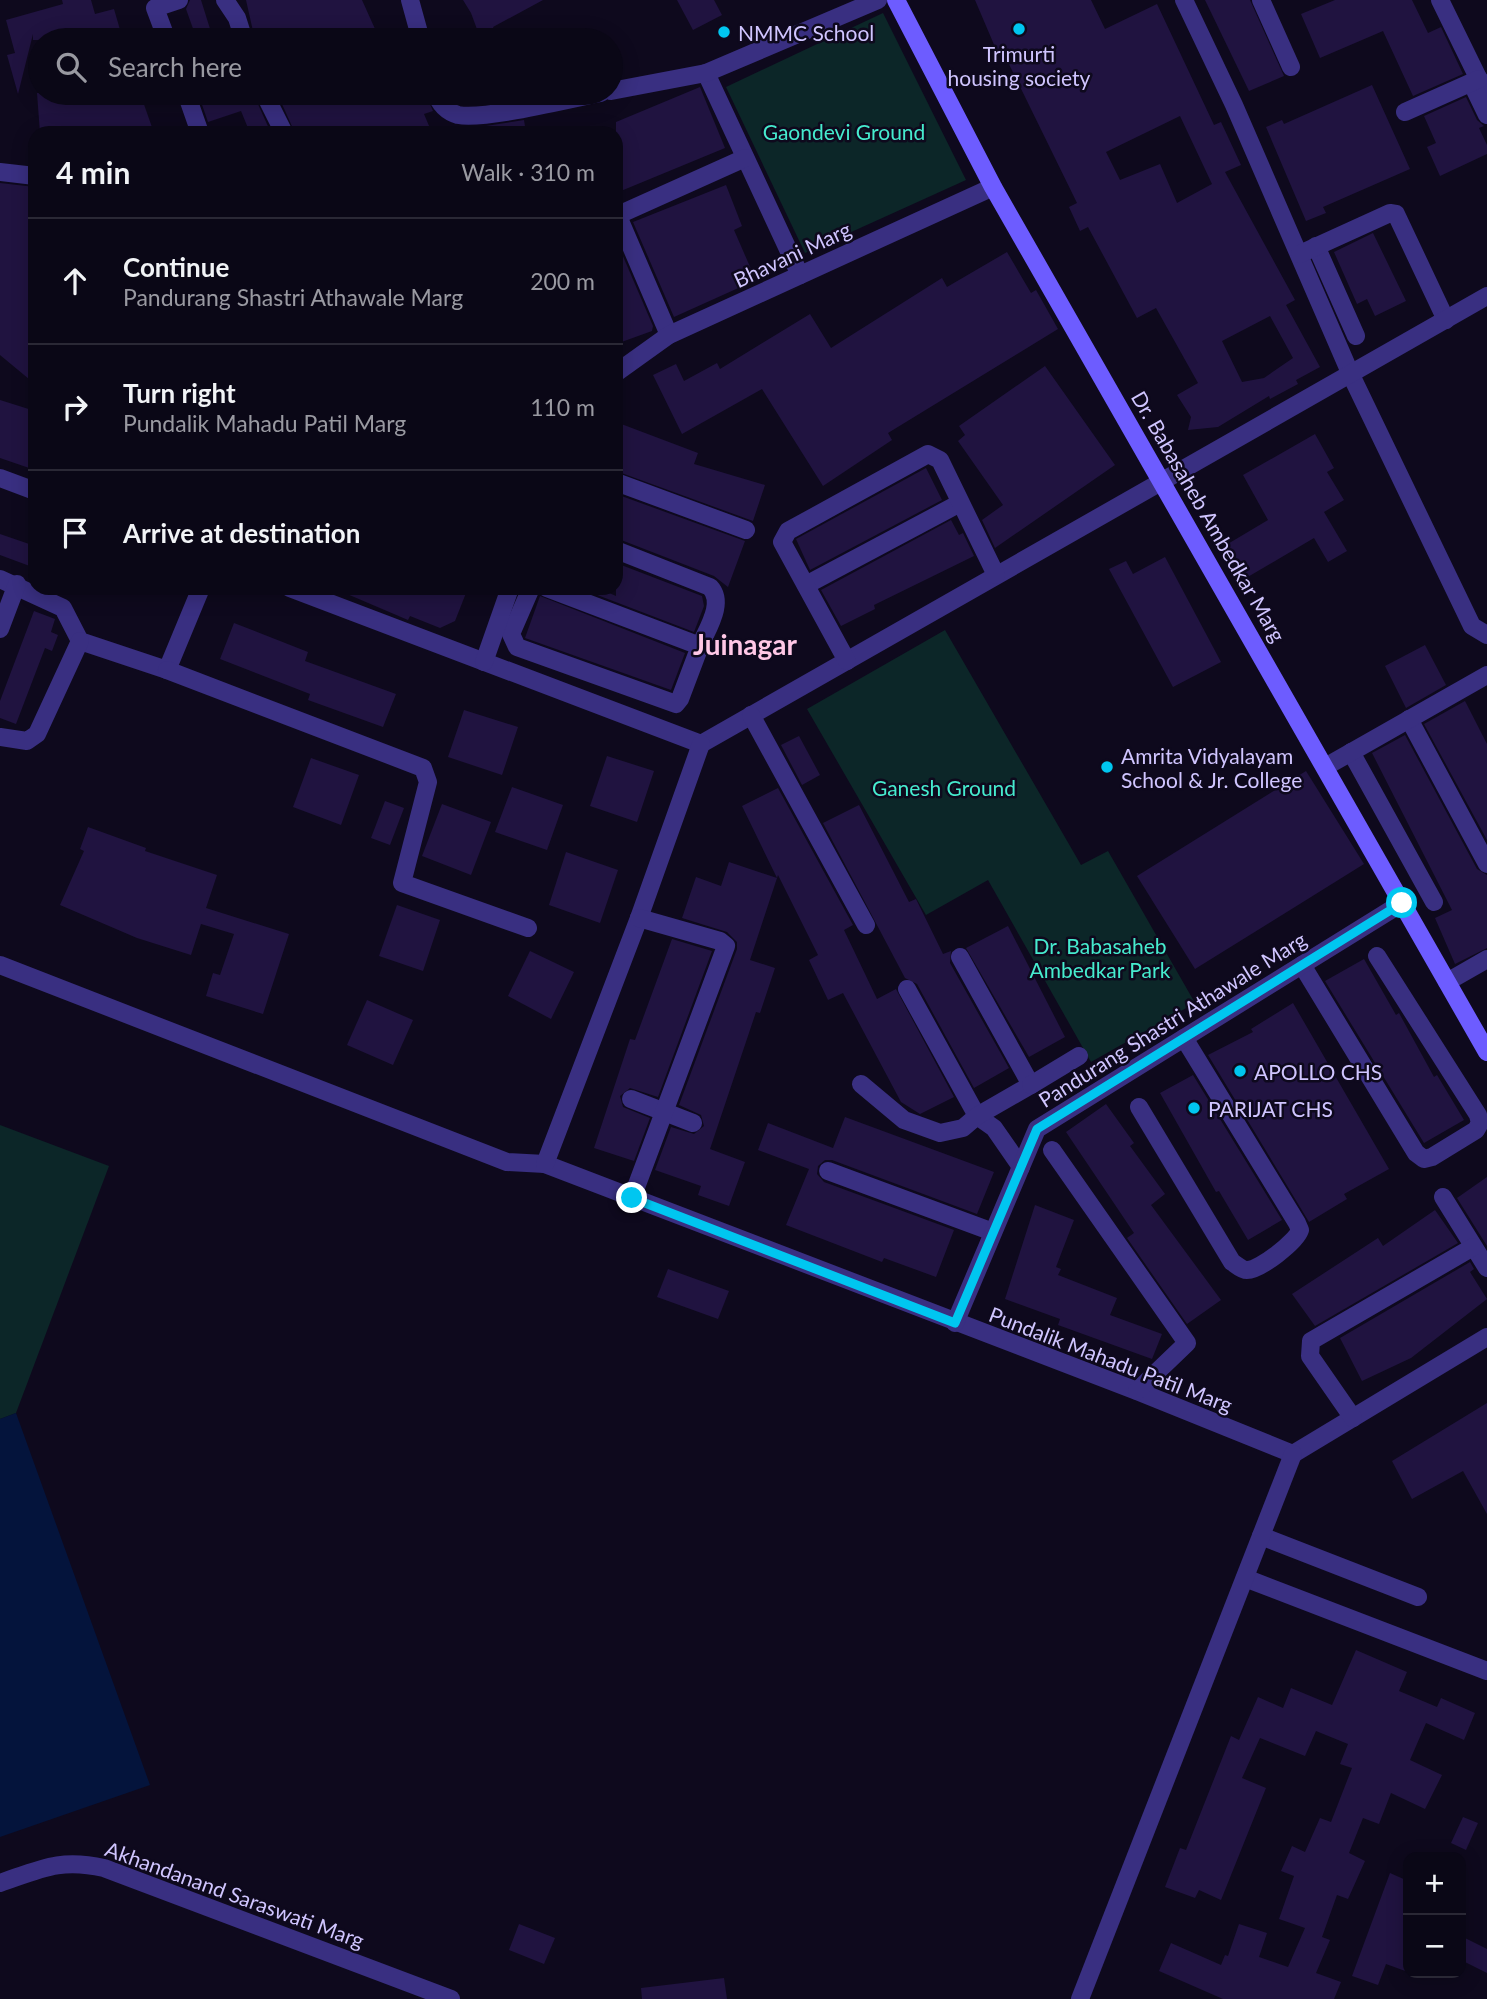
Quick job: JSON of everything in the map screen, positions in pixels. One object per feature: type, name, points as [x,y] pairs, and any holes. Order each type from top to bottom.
[{"type":"main road","name":"Dr. Babasaheb Ambedkar Marg","points":[[896,0],[993,187],[1163,480],[1487,1052]]},
{"type":"street","points":[[162,28],[155,8],[179,0]]},
{"type":"street","points":[[225,0],[240,28]]},
{"type":"street","points":[[410,0],[418,28]]},
{"type":"street","points":[[623,89],[706,73],[878,0]]},
{"type":"street","points":[[1184,0],[1308,250],[1356,337]]},
{"type":"street","points":[[1261,0],[1291,67]]},
{"type":"street","points":[[1440,0],[1475,80],[1487,115]]},
{"type":"street","points":[[706,73],[800,275]]},
{"type":"street","points":[[1475,80],[1487,96]]},
{"type":"street","points":[[1405,112],[1475,80]]},
{"type":"street","points":[[190,105],[198,126]]},
{"type":"street","points":[[270,105],[280,126]]},
{"type":"street","points":[[443,105],[446,110],[459,115],[481,115],[536,105]]},
{"type":"street","points":[[623,213],[745,158]]},
{"type":"street","points":[[0,172],[28,175]]},
{"type":"street","name":"Bhavani Marg","points":[[623,368],[669,335],[993,187]]},
{"type":"street","points":[[1308,250],[1390,213],[1396,214],[1400,217],[1446,320]]},
{"type":"street","points":[[623,230],[669,335]]},
{"type":"street","points":[[1308,250],[1351,376],[1472,626],[1487,635]]},
{"type":"street","points":[[545,1164],[639,918],[701,744],[1163,480],[1351,376],[1487,296]]},
{"type":"street","points":[[847,661],[782,542],[788,531],[928,454],[940,460],[996,575]]},
{"type":"street","points":[[0,478],[28,488]]},
{"type":"street","points":[[623,485],[746,530]]},
{"type":"street","points":[[806,585],[960,502]]},
{"type":"street","points":[[528,595],[511,634],[517,647],[676,704],[716,606],[715,592],[710,587],[623,553]]},
{"type":"street","points":[[0,629],[9,582],[28,591]]},
{"type":"street","points":[[36,595],[63,608],[80,642],[167,670],[423,768],[428,782],[402,883],[528,929]]},
{"type":"street","points":[[167,670],[198,595]]},
{"type":"street","points":[[308,595],[701,744]]},
{"type":"street","points":[[484,662],[508,595]]},
{"type":"street","points":[[565,595],[700,646]]},
{"type":"street","points":[[0,737],[27,741],[37,734],[80,642]]},
{"type":"street","points":[[1325,767],[1487,676]]},
{"type":"street","points":[[751,715],[866,925]]},
{"type":"street","points":[[1409,719],[1487,864]]},
{"type":"street","points":[[1351,752],[1434,902]]},
{"type":"street","name":"Pandurang Shastri Athawale Marg","points":[[955,1323],[1037,1129],[1402,903]]},
{"type":"street","points":[[632,1198],[726,946],[720,941],[639,918]]},
{"type":"street","points":[[1302,965],[1416,1153],[1424,1159],[1432,1157],[1476,1130],[1480,1123],[1478,1115],[1377,956]]},
{"type":"street","points":[[960,957],[1031,1085]]},
{"type":"street","points":[[1447,982],[1487,959]]},
{"type":"street","name":"Pundalik Mahadu Patil Marg","points":[[0,965],[507,1162],[545,1164],[1138,1391],[1293,1454]]},
{"type":"street","points":[[906,989],[977,1116],[994,1128],[1021,1167]]},
{"type":"street","points":[[1139,1107],[1233,1262],[1241,1268],[1253,1269],[1293,1243],[1300,1230],[1297,1223],[1184,1038]]},
{"type":"street","points":[[861,1084],[904,1120],[940,1133],[963,1128],[977,1116],[1079,1056]]},
{"type":"street","points":[[631,1099],[693,1124]]},
{"type":"street","points":[[1052,1150],[1187,1343],[1138,1391]]},
{"type":"street","points":[[828,1171],[993,1233]]},
{"type":"street","points":[[1443,1197],[1487,1268]]},
{"type":"street","points":[[1353,1418],[1310,1356],[1311,1341],[1473,1247]]},
{"type":"street","points":[[1080,1999],[1293,1454],[1487,1337]]},
{"type":"street","points":[[1261,1536],[1418,1597]]},
{"type":"street","points":[[1244,1578],[1487,1671]]},
{"type":"street","name":"Akhandanand Saraswati Marg","points":[[0,1883],[47,1867],[76,1862],[104,1868],[451,1999]]},
{"type":"green space","name":"Gaondevi Ground","points":[[883,13],[966,180],[805,253],[726,87]]},
{"type":"green space","name":"Ganesh Ground","points":[[945,630],[1081,865],[1108,851],[1195,1003],[1091,1062],[988,880],[926,915],[807,709]]},
{"type":"green space","points":[[0,1125],[109,1166],[16,1413],[0,1419]]},
{"type":"water","points":[[16,1413],[150,1785],[0,1837],[0,1419]]},
{"type":"building","points":[[62,0],[91,0],[95,14],[114,9],[120,28],[28,28],[28,54],[18,94],[7,55],[15,53],[6,20],[63,4]]},
{"type":"building","points":[[190,0],[201,0],[210,28],[193,28],[186,9]]},
{"type":"building","points":[[246,0],[362,0],[375,28],[252,28]]},
{"type":"building","points":[[463,0],[543,0],[493,28],[477,28]]},
{"type":"building","points":[[677,0],[714,0],[722,15],[693,30]]},
{"type":"building","points":[[975,0],[1091,0],[1105,29],[1157,4],[1214,125],[1221,122],[1241,165],[1225,172],[1295,300],[1286,305],[1320,367],[1296,380],[1298,384],[1270,399],[1269,396],[1218,427],[1188,430],[1191,417],[1177,395],[1198,383],[1156,308],[1137,318],[1088,227],[1080,231],[1069,207],[1077,203],[1003,52],[998,54]],"holes":[[[1180,116],[1212,184],[1177,203],[1160,164],[1120,180],[1106,152]],[[1270,316],[1293,358],[1264,378],[1242,382],[1222,341]]]},
{"type":"building","points":[[1205,0],[1250,0],[1284,76],[1249,91]]},
{"type":"building","points":[[1335,0],[1412,0],[1428,33],[1441,27],[1463,74],[1413,96],[1383,31],[1320,58],[1301,14]]},
{"type":"building","points":[[1372,85],[1410,169],[1323,207],[1326,213],[1306,221],[1266,127],[1282,120],[1284,124]]},
{"type":"building","points":[[700,87],[725,148],[623,190],[623,126],[616,126],[616,122]]},
{"type":"building","points":[[1466,97],[1477,120],[1484,126],[1479,128],[1487,145],[1487,154],[1440,176],[1427,147],[1436,143],[1424,116]]},
{"type":"building","points":[[38,105],[144,105],[152,126],[39,126]]},
{"type":"building","points":[[202,105],[258,105],[268,126],[247,126],[241,111],[208,122]]},
{"type":"building","points":[[282,105],[430,105],[433,111],[424,114],[429,126],[292,126]]},
{"type":"building","points":[[524,120],[525,126],[486,126]]},
{"type":"building","points":[[0,183],[28,186],[28,378],[0,355]]},
{"type":"building","points":[[726,185],[742,226],[734,230],[751,269],[740,274],[745,285],[674,317],[633,222]]},
{"type":"building","points":[[1373,233],[1406,301],[1375,316],[1367,299],[1357,304],[1334,252]]},
{"type":"building","points":[[1007,252],[1031,293],[1036,290],[1058,329],[888,433],[892,440],[823,486],[762,389],[682,434],[653,375],[676,364],[684,381],[717,363],[720,369],[810,314],[831,348],[942,278],[947,287]]},
{"type":"building","points":[[623,256],[653,326],[652,331],[623,341]]},
{"type":"building","points":[[1045,366],[1115,465],[995,548],[982,520],[1003,505],[958,441],[965,435],[959,426]]},
{"type":"building","points":[[0,400],[28,409],[28,468],[0,458]]},
{"type":"building","points":[[623,425],[698,453],[694,464],[765,485],[753,521],[623,474]]},
{"type":"building","points":[[1315,434],[1334,468],[1327,472],[1344,500],[1324,512],[1347,551],[1328,562],[1314,538],[1246,578],[1226,545],[1268,520],[1243,475]]},
{"type":"building","points":[[926,468],[942,500],[810,570],[796,539]]},
{"type":"building","points":[[623,497],[745,541],[728,587],[714,576],[623,541]]},
{"type":"building","points":[[951,520],[959,535],[963,533],[974,556],[874,605],[875,609],[841,626],[821,590]]},
{"type":"building","points":[[0,534],[28,544],[28,565],[0,555]]},
{"type":"building","points":[[1165,557],[1221,662],[1173,687],[1109,569],[1126,561],[1133,574]]},
{"type":"building","points":[[623,566],[702,596],[704,606],[694,632],[597,595],[623,595]]},
{"type":"building","points":[[349,595],[465,595],[455,621],[440,628],[410,616],[408,620]]},
{"type":"building","points":[[540,596],[685,653],[671,690],[525,638]]},
{"type":"building","points":[[34,611],[55,619],[51,632],[58,635],[52,651],[45,648],[16,724],[0,718],[0,701]]},
{"type":"building","points":[[234,623],[308,652],[305,661],[396,694],[383,727],[308,700],[310,694],[220,659]]},
{"type":"building","points":[[1425,645],[1446,685],[1406,708],[1385,666]]},
{"type":"building","points":[[1465,701],[1487,744],[1487,840],[1424,724]]},
{"type":"building","points":[[464,710],[518,727],[502,775],[448,757]]},
{"type":"building","points":[[1405,735],[1477,869],[1487,875],[1487,948],[1455,964],[1435,918],[1452,910],[1372,753]]},
{"type":"building","points":[[799,736],[820,775],[802,785],[781,745]]},
{"type":"building","points":[[607,756],[654,771],[637,822],[590,806]]},
{"type":"building","points":[[311,758],[359,775],[341,825],[293,807]]},
{"type":"building","points":[[1306,771],[1364,864],[1195,969],[1137,876]]},
{"type":"building","points":[[512,787],[563,805],[547,850],[495,832]]},
{"type":"building","points":[[778,788],[853,925],[844,930],[877,999],[896,989],[954,1097],[920,1114],[901,1102],[843,993],[828,1000],[809,960],[818,955],[778,875],[750,960],[775,968],[760,1013],[756,1012],[710,1149],[745,1162],[729,1206],[698,1195],[701,1186],[655,1170],[671,1127],[694,1134],[704,1126],[701,1115],[679,1105],[737,949],[737,942],[727,932],[682,918],[696,877],[721,886],[729,862],[777,878],[742,806]]},
{"type":"building","points":[[385,801],[404,808],[390,845],[371,838]]},
{"type":"building","points":[[442,804],[491,822],[471,875],[422,856]]},
{"type":"building","points":[[859,805],[909,902],[916,899],[943,954],[951,951],[950,963],[1009,1068],[974,1088],[917,984],[905,978],[823,823]]},
{"type":"building","points":[[88,827],[146,848],[145,851],[217,875],[206,908],[289,934],[263,1014],[206,996],[213,973],[220,975],[234,934],[201,924],[191,955],[137,938],[60,905],[84,851],[80,849]]},
{"type":"building","points":[[566,852],[618,870],[600,923],[549,905]]},
{"type":"building","points":[[397,905],[440,920],[423,971],[379,956]]},
{"type":"building","points":[[1008,926],[1065,1037],[1029,1057],[966,948]]},
{"type":"building","points":[[672,939],[712,951],[658,1097],[630,1088],[620,1096],[623,1107],[650,1118],[634,1161],[594,1148],[630,1039],[635,1040]]},
{"type":"building","points":[[530,951],[574,972],[551,1019],[508,996]]},
{"type":"building","points":[[1364,959],[1396,1015],[1399,1013],[1434,1077],[1437,1075],[1464,1120],[1424,1143],[1325,981]]},
{"type":"building","points":[[367,1000],[413,1020],[393,1065],[347,1045]]},
{"type":"building","points":[[1293,1003],[1389,1169],[1344,1194],[1347,1199],[1309,1222],[1208,1055],[1253,1032],[1251,1029]]},
{"type":"building","points":[[1193,1075],[1282,1220],[1248,1240],[1219,1191],[1216,1192],[1160,1093]]},
{"type":"building","points":[[1106,1104],[1134,1143],[1130,1146],[1165,1194],[1151,1205],[1221,1300],[1187,1324],[1127,1238],[1134,1233],[1066,1132]]},
{"type":"building","points":[[845,1117],[994,1172],[977,1214],[832,1160],[825,1160],[818,1166],[817,1174],[824,1182],[954,1230],[936,1277],[884,1258],[882,1262],[786,1225],[809,1169],[758,1150],[768,1123],[833,1148]]},
{"type":"building","points":[[1487,1177],[1487,1246],[1457,1198]]},
{"type":"building","points":[[1035,1205],[1074,1220],[1056,1267],[1061,1269],[1058,1275],[1117,1298],[1110,1315],[1162,1334],[1152,1359],[1058,1325],[1060,1319],[1005,1299]]},
{"type":"building","points":[[1435,1210],[1458,1243],[1315,1326],[1292,1294],[1378,1238],[1383,1246]]},
{"type":"building","points":[[1470,1262],[1474,1269],[1470,1272],[1487,1299],[1411,1358],[1362,1381],[1340,1338]]},
{"type":"building","points":[[668,1269],[729,1291],[718,1319],[657,1297]]},
{"type":"building","points":[[1487,1403],[1487,1514],[1463,1471],[1412,1499],[1392,1461]]},
{"type":"building","points":[[1356,1650],[1407,1672],[1399,1691],[1437,1707],[1441,1698],[1475,1713],[1464,1740],[1426,1723],[1410,1760],[1442,1775],[1425,1809],[1391,1793],[1379,1824],[1363,1818],[1349,1853],[1365,1861],[1348,1899],[1337,1895],[1322,1937],[1330,1940],[1316,1973],[1341,1982],[1334,1999],[1223,1999],[1159,1971],[1171,1943],[1221,1965],[1225,1955],[1228,1956],[1239,1924],[1267,1933],[1259,1957],[1288,1967],[1305,1928],[1279,1919],[1294,1876],[1281,1871],[1292,1846],[1305,1852],[1320,1818],[1331,1822],[1352,1768],[1340,1764],[1348,1744],[1316,1731],[1305,1756],[1260,1738],[1242,1778],[1266,1788],[1221,1900],[1199,1890],[1195,1898],[1165,1887],[1180,1848],[1186,1850],[1231,1736],[1239,1740],[1258,1697],[1283,1708],[1291,1688],[1332,1705]]},
{"type":"building","points":[[1463,1817],[1478,1823],[1466,1850],[1451,1843]]},
{"type":"building","points":[[1390,1873],[1403,1879],[1403,1970],[1386,1964],[1378,1985],[1352,1976]]},
{"type":"building","points":[[519,1924],[555,1938],[544,1964],[509,1950]]},
{"type":"building","points":[[1466,1938],[1487,1949],[1487,1973],[1466,1962]]},
{"type":"building","points":[[724,1978],[727,1999],[642,1999],[641,1988]]},
{"type":"place","name":"Trimurti housing society","points":[[1019,29]]},
{"type":"place","name":"NMMC School","points":[[724,32]]},
{"type":"place","name":"Amrita Vidyalayam School & Jr. College","points":[[1107,767]]},
{"type":"place","name":"APOLLO CHS","points":[[1240,1071]]},
{"type":"place","name":"PARIJAT CHS","points":[[1194,1108]]},
{"type":"district","name":"Juinagar","points":[[745,644]]},
{"type":"route","points":[[632,1198],[955,1323],[1037,1129],[1402,903]]},
{"type":"park label","name":"Dr. Babasaheb Ambedkar Park","points":[[1100,957]]}]
